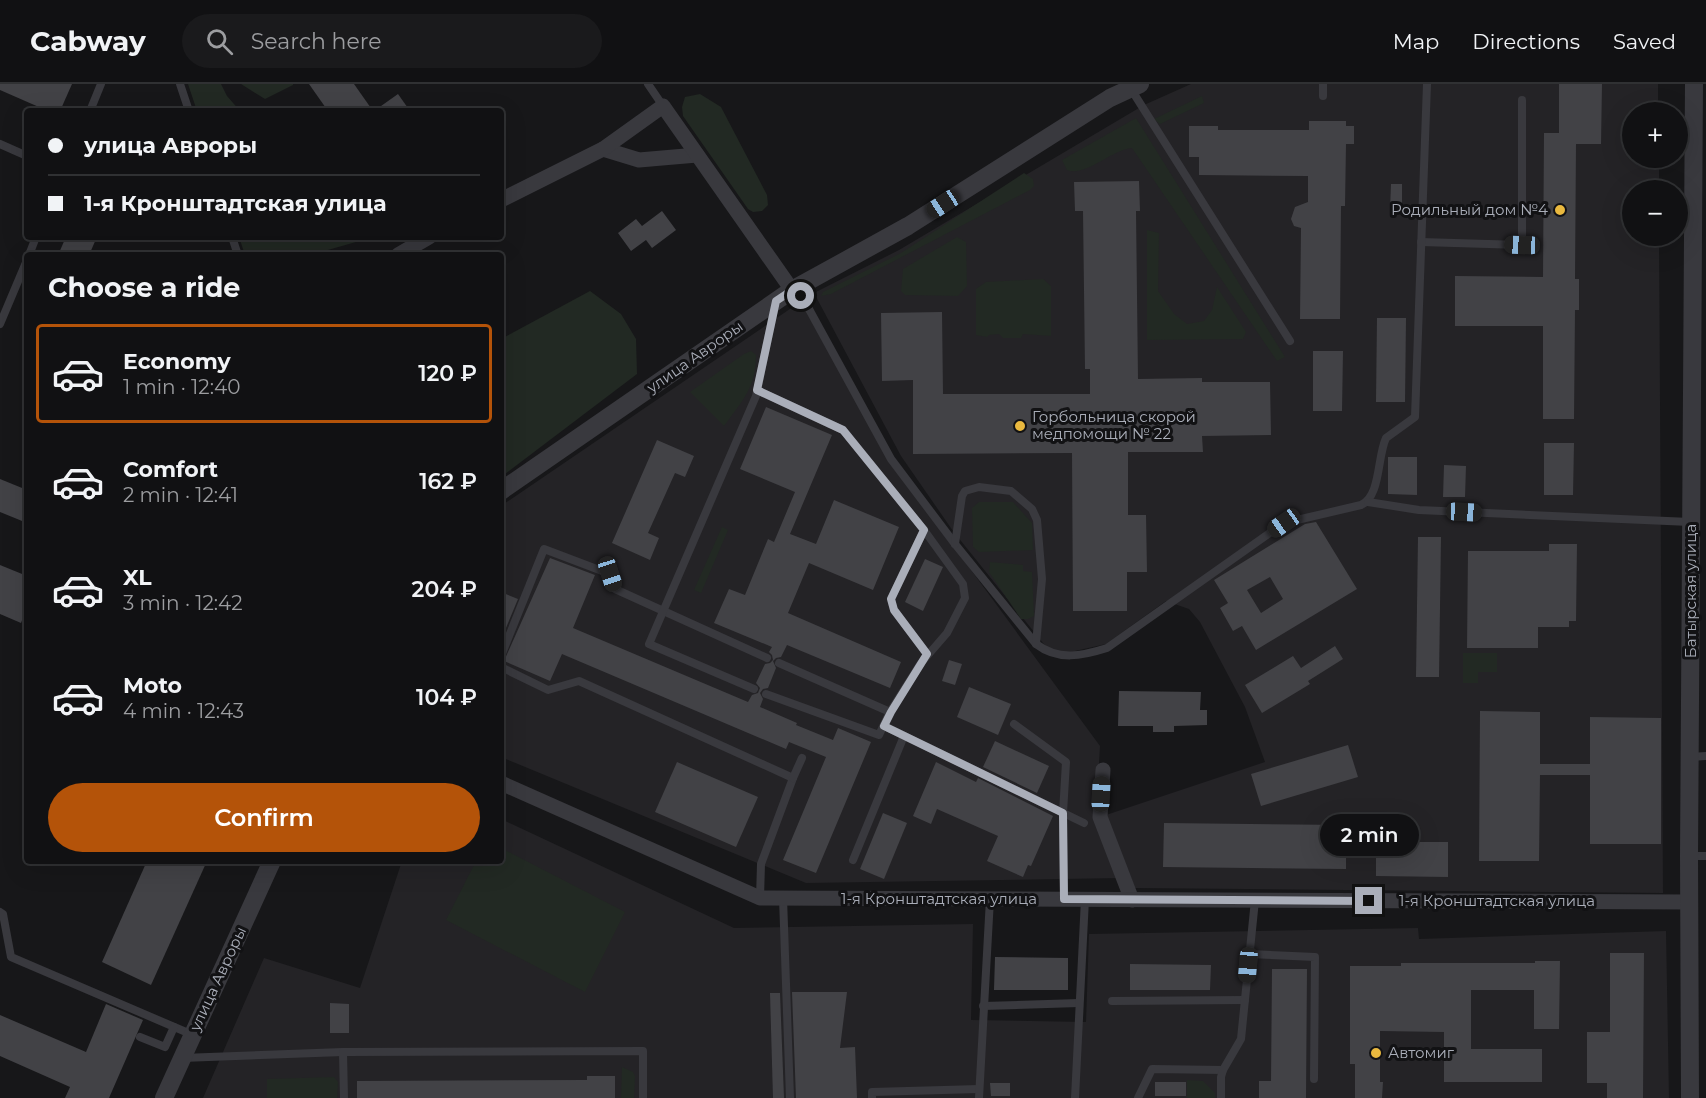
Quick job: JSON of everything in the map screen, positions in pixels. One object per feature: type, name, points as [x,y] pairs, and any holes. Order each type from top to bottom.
[{"type":"street","name":"Батырская улица","points":[[1690,1098],[1689,902],[1698,856],[1692,522],[1695,465],[1694,84]]},
{"type":"street","name":"улица Авроры","points":[[504,488],[776,301],[908,226],[1110,98],[1136,86]]},
{"type":"street","points":[[504,198],[603,149],[663,106],[795,289]]},
{"type":"street","points":[[603,149],[639,160],[698,155]]},
{"type":"street","points":[[403,252],[424,240]]},
{"type":"street","points":[[1103,770],[1100,817],[1132,900]]},
{"type":"street","name":"1-я Кронштадтская улица","points":[[504,784],[760,898],[1689,902]]},
{"type":"street","name":"улица Авроры","points":[[166,1096],[181,1058],[271,864]]},
{"type":"lane","points":[[91,108],[101,84]]},
{"type":"lane","points":[[180,84],[188,108]]},
{"type":"lane","points":[[648,84],[663,106]]},
{"type":"lane","points":[[1323,84],[1323,96]]},
{"type":"lane","points":[[1368,502],[1373,493],[1386,438],[1415,417],[1426,84]]},
{"type":"lane","points":[[1136,86],[1290,341]]},
{"type":"lane","points":[[1421,242],[1522,245],[1522,99]]},
{"type":"lane","points":[[0,144],[24,155]]},
{"type":"lane","points":[[0,324],[24,267]]},
{"type":"lane","points":[[795,289],[891,459],[955,544],[1036,644],[1047,652],[1063,656],[1084,655],[1107,648],[1284,523],[1368,502],[1419,510],[1692,522]]},
{"type":"lane","points":[[754,689],[649,644],[757,390],[776,301]]},
{"type":"lane","points":[[757,390],[843,430],[924,530],[963,584],[965,598],[947,633],[927,654],[879,735],[766,694]]},
{"type":"lane","points":[[955,544],[962,496],[965,491],[979,487],[1011,491],[1032,509],[1037,520],[1042,579],[1036,644]]},
{"type":"lane","points":[[924,530],[891,599],[894,610],[927,654]]},
{"type":"lane","points":[[504,649],[544,549],[610,574],[615,589],[767,658]]},
{"type":"lane","points":[[779,663],[891,712]]},
{"type":"lane","points":[[504,668],[548,690],[579,681],[793,778]]},
{"type":"lane","points":[[1014,724],[1066,762],[1063,813],[1064,899]]},
{"type":"lane","points":[[884,726],[1084,823]]},
{"type":"lane","points":[[852,860],[904,736]]},
{"type":"lane","points":[[760,898],[760,864],[802,758]]},
{"type":"lane","points":[[783,898],[790,1098]]},
{"type":"lane","points":[[872,1098],[872,1092],[979,1094],[990,899]]},
{"type":"lane","points":[[1075,1098],[1085,899]]},
{"type":"lane","points":[[1221,1098],[1223,1070],[1241,1039],[1255,900]]},
{"type":"lane","points":[[0,912],[3,914],[11,957],[193,1035]]},
{"type":"lane","points":[[1249,954],[1315,957],[1314,1079]]},
{"type":"lane","points":[[1112,1000],[1245,1000]]},
{"type":"lane","points":[[983,1006],[1078,1003]]},
{"type":"lane","points":[[140,1037],[165,1047],[174,1027]]},
{"type":"lane","points":[[181,1058],[344,1052],[643,1051],[643,1098]]},
{"type":"lane","points":[[344,1052],[344,1098]]},
{"type":"lane","points":[[1138,1098],[1152,1069],[1223,1070]]},
{"type":"shaded area","points":[[188,84],[221,84],[227,96],[237,108],[196,108]]},
{"type":"shaded area","points":[[241,84],[293,84],[293,85],[265,99]]},
{"type":"shaded area","points":[[1191,84],[1658,84],[1658,102],[1622,102],[1622,168],[1659,168],[1659,180],[1622,180],[1622,246],[1659,246],[1663,893],[1135,888],[1106,815],[1265,762],[1245,707],[1200,622],[1189,609],[1166,601],[1106,644],[1066,653],[1047,648],[953,531],[901,456],[814,293],[899,250],[1144,105]]},
{"type":"shaded area","points":[[700,94],[721,107],[767,195],[768,205],[762,211],[753,212],[748,209],[683,116],[682,107],[685,97]]},
{"type":"shaded area","points":[[1202,96],[1204,103],[1160,124],[1154,119]]},
{"type":"shaded area","points":[[1136,118],[1285,357],[1277,361],[1132,148],[1116,153],[1082,170],[1067,170],[1062,160]]},
{"type":"shaded area","points":[[1024,173],[1033,179],[1034,186],[1030,190],[831,294],[821,296],[823,292],[901,253]]},
{"type":"shaded area","points":[[1147,230],[1159,233],[1158,291],[1174,314],[1187,324],[1204,321],[1212,310],[1217,287],[1246,332],[1243,339],[1147,340]]},
{"type":"shaded area","points":[[957,237],[966,242],[967,286],[958,296],[905,295],[901,291],[903,269]]},
{"type":"shaded area","points":[[240,240],[355,240],[356,242],[321,252],[244,252]]},
{"type":"shaded area","points":[[1043,279],[1051,286],[1051,336],[1023,334],[1021,338],[1003,338],[999,334],[987,337],[976,335],[976,289],[986,282]]},
{"type":"shaded area","points":[[590,291],[621,314],[636,339],[637,374],[504,474],[504,337]]},
{"type":"shaded area","points":[[806,298],[897,469],[1100,746],[1096,813],[1122,878],[806,883],[504,758],[504,504]]},
{"type":"shaded area","points":[[751,351],[756,355],[751,385],[724,426],[690,392]]},
{"type":"shaded area","points":[[979,502],[1013,502],[1032,523],[1033,550],[979,552],[973,547],[972,508]]},
{"type":"shaded area","points":[[722,527],[728,530],[701,593],[694,590]]},
{"type":"shaded area","points":[[990,562],[1023,565],[1023,571],[1032,572],[1034,616],[1021,619],[989,572]]},
{"type":"shaded area","points":[[1463,653],[1497,653],[1497,672],[1478,672],[1478,683],[1463,683]]},
{"type":"shaded area","points":[[504,820],[734,928],[973,924],[971,1020],[1086,1022],[1089,934],[1418,928],[1419,939],[1666,931],[1669,1098],[203,1098],[264,958],[360,988],[401,864],[504,864]]},
{"type":"shaded area","points":[[504,850],[625,912],[585,992],[446,920],[474,864],[504,864]]},
{"type":"shaded area","points":[[622,1067],[633,1072],[635,1076],[634,1098],[621,1098]]},
{"type":"shaded area","points":[[334,1077],[338,1082],[337,1098],[267,1098],[267,1079]]},
{"type":"shaded area","points":[[1187,1080],[1203,1081],[1215,1093],[1215,1098],[1187,1098]]},
{"type":"building","points":[[0,84],[72,84],[61,108],[41,108],[0,90]]},
{"type":"building","points":[[309,84],[354,84],[371,108],[326,108]]},
{"type":"building","name":"Родильный дом №4","points":[[1559,84],[1602,84],[1601,144],[1576,144],[1575,279],[1579,279],[1579,310],[1575,310],[1574,419],[1543,419],[1543,326],[1455,326],[1455,276],[1543,277],[1544,133],[1559,133]]},
{"type":"building","points":[[398,94],[408,108],[378,108]]},
{"type":"building","points":[[1309,121],[1346,121],[1346,126],[1354,126],[1354,144],[1346,144],[1345,206],[1341,206],[1340,319],[1300,319],[1301,228],[1294,226],[1291,219],[1295,207],[1308,202],[1308,176],[1199,175],[1199,157],[1189,157],[1189,126],[1218,126],[1218,130],[1309,130]]},
{"type":"building","name":"Горбольница скорой медпомощи № 22","points":[[1139,181],[1140,211],[1136,211],[1138,379],[1202,378],[1202,382],[1270,382],[1271,435],[1202,436],[1203,452],[1128,452],[1128,515],[1146,515],[1147,572],[1127,572],[1127,611],[1073,611],[1072,453],[913,454],[913,380],[882,381],[881,313],[942,312],[943,394],[1090,394],[1090,369],[1085,369],[1083,211],[1075,211],[1074,182]]},
{"type":"building","points":[[1391,184],[1402,184],[1402,211],[1390,211]]},
{"type":"building","points":[[662,211],[676,230],[652,248],[646,240],[631,251],[618,233],[636,219],[642,226]]},
{"type":"building","points":[[65,240],[96,240],[90,252],[59,252]]},
{"type":"building","points":[[1377,318],[1406,318],[1405,402],[1376,402]]},
{"type":"building","points":[[1313,351],[1343,351],[1342,411],[1313,411]]},
{"type":"building","points":[[766,407],[832,435],[790,534],[816,544],[834,500],[899,527],[873,590],[809,563],[788,613],[901,662],[890,688],[787,645],[781,657],[773,661],[776,668],[768,688],[763,689],[760,693],[763,699],[760,707],[797,723],[796,725],[833,740],[838,728],[871,742],[816,873],[783,860],[826,757],[789,742],[786,749],[562,654],[550,681],[504,661],[550,558],[595,575],[573,628],[748,702],[752,695],[758,693],[760,688],[756,683],[765,664],[773,660],[769,652],[772,647],[714,623],[729,589],[745,595],[768,539],[774,542],[795,492],[740,469]]},
{"type":"building","points":[[657,440],[694,456],[685,477],[675,473],[648,533],[659,538],[650,560],[612,543]]},
{"type":"building","points":[[1544,443],[1574,443],[1573,495],[1544,495]]},
{"type":"building","points":[[1388,457],[1417,457],[1417,495],[1388,494]]},
{"type":"building","points":[[1444,465],[1466,466],[1465,497],[1443,497]]},
{"type":"building","points":[[0,479],[24,489],[24,522],[0,512]]},
{"type":"building","points":[[1316,522],[1357,589],[1256,650],[1242,626],[1233,631],[1220,608],[1228,603],[1214,580],[1305,524]],"holes":[[[1270,577],[1283,599],[1261,613],[1247,590]]]},
{"type":"building","points":[[1418,537],[1441,537],[1439,677],[1416,677]]},
{"type":"building","points":[[1549,544],[1577,544],[1576,621],[1569,621],[1569,627],[1538,627],[1538,648],[1467,648],[1468,551],[1549,551]]},
{"type":"building","points":[[925,559],[943,567],[923,611],[905,602]]},
{"type":"building","points":[[0,565],[24,575],[24,615],[21,623],[0,614]]},
{"type":"building","points":[[504,593],[518,599],[504,633]]},
{"type":"building","points":[[1335,646],[1343,659],[1308,681],[1310,684],[1262,713],[1245,685],[1293,656],[1301,668]]},
{"type":"building","points":[[949,660],[962,664],[955,685],[942,681]]},
{"type":"building","points":[[969,687],[1011,704],[998,735],[957,717]]},
{"type":"building","points":[[1119,691],[1201,692],[1200,710],[1207,710],[1207,725],[1174,726],[1174,732],[1153,732],[1153,726],[1118,726]]},
{"type":"building","points":[[1480,711],[1540,712],[1540,764],[1590,764],[1590,717],[1661,718],[1661,844],[1590,844],[1590,775],[1540,775],[1539,861],[1479,861]]},
{"type":"building","points":[[995,741],[1049,766],[1037,793],[983,767]]},
{"type":"building","points":[[1348,745],[1358,777],[1261,806],[1251,774]]},
{"type":"building","points":[[677,762],[758,797],[736,847],[655,812]]},
{"type":"building","points":[[936,762],[976,782],[978,778],[1053,816],[1031,866],[1028,865],[1023,877],[987,861],[998,836],[937,809],[931,824],[913,816]]},
{"type":"building","points":[[883,813],[907,823],[884,879],[860,869]]},
{"type":"building","points":[[1164,823],[1346,825],[1346,869],[1163,867]]},
{"type":"building","points":[[1376,842],[1448,842],[1448,877],[1376,876]]},
{"type":"building","points":[[146,864],[206,864],[151,985],[102,962]]},
{"type":"building","points":[[1610,953],[1644,953],[1643,1098],[1607,1098],[1607,1083],[1587,1083],[1587,1032],[1610,1032]]},
{"type":"building","points":[[995,957],[1068,958],[1068,990],[994,990]]},
{"type":"building","points":[[1535,961],[1560,961],[1559,1029],[1534,1029],[1534,990],[1471,990],[1471,1049],[1542,1049],[1542,1082],[1444,1082],[1444,1032],[1380,1031],[1382,1098],[1355,1098],[1355,1064],[1350,1064],[1350,966],[1401,966],[1401,963],[1535,963]]},
{"type":"building","points":[[1130,964],[1211,965],[1210,990],[1130,990]]},
{"type":"building","points":[[1272,969],[1307,969],[1306,1098],[1259,1098],[1259,1081],[1271,1081]]},
{"type":"building","points":[[792,992],[847,992],[840,1048],[855,1047],[857,1098],[796,1098]]},
{"type":"building","points":[[770,993],[780,993],[784,1098],[773,1098]]},
{"type":"building","points":[[330,1003],[349,1004],[349,1033],[330,1033]]},
{"type":"building","points":[[106,1004],[143,1020],[109,1098],[65,1098],[70,1087],[0,1056],[0,1015],[86,1052]]},
{"type":"building","points":[[587,1076],[615,1076],[615,1098],[357,1098],[357,1081],[587,1080]]},
{"type":"building","points":[[1155,1082],[1186,1082],[1186,1096],[1155,1096]]},
{"type":"building","points":[[990,1083],[1010,1083],[1010,1096],[991,1096]]},
{"type":"place","name":"Родильный дом №4","points":[[1560,210]]},
{"type":"place","name":"Горбольница скорой медпомощи № 22","points":[[1020,426]]},
{"type":"place","name":"Автомиг","points":[[1376,1053]]},
{"type":"route","points":[[801,296],[797,287],[776,301],[757,390],[843,430],[924,530],[891,599],[894,610],[927,654],[884,726],[1063,813],[1064,899],[1369,901]]}]
